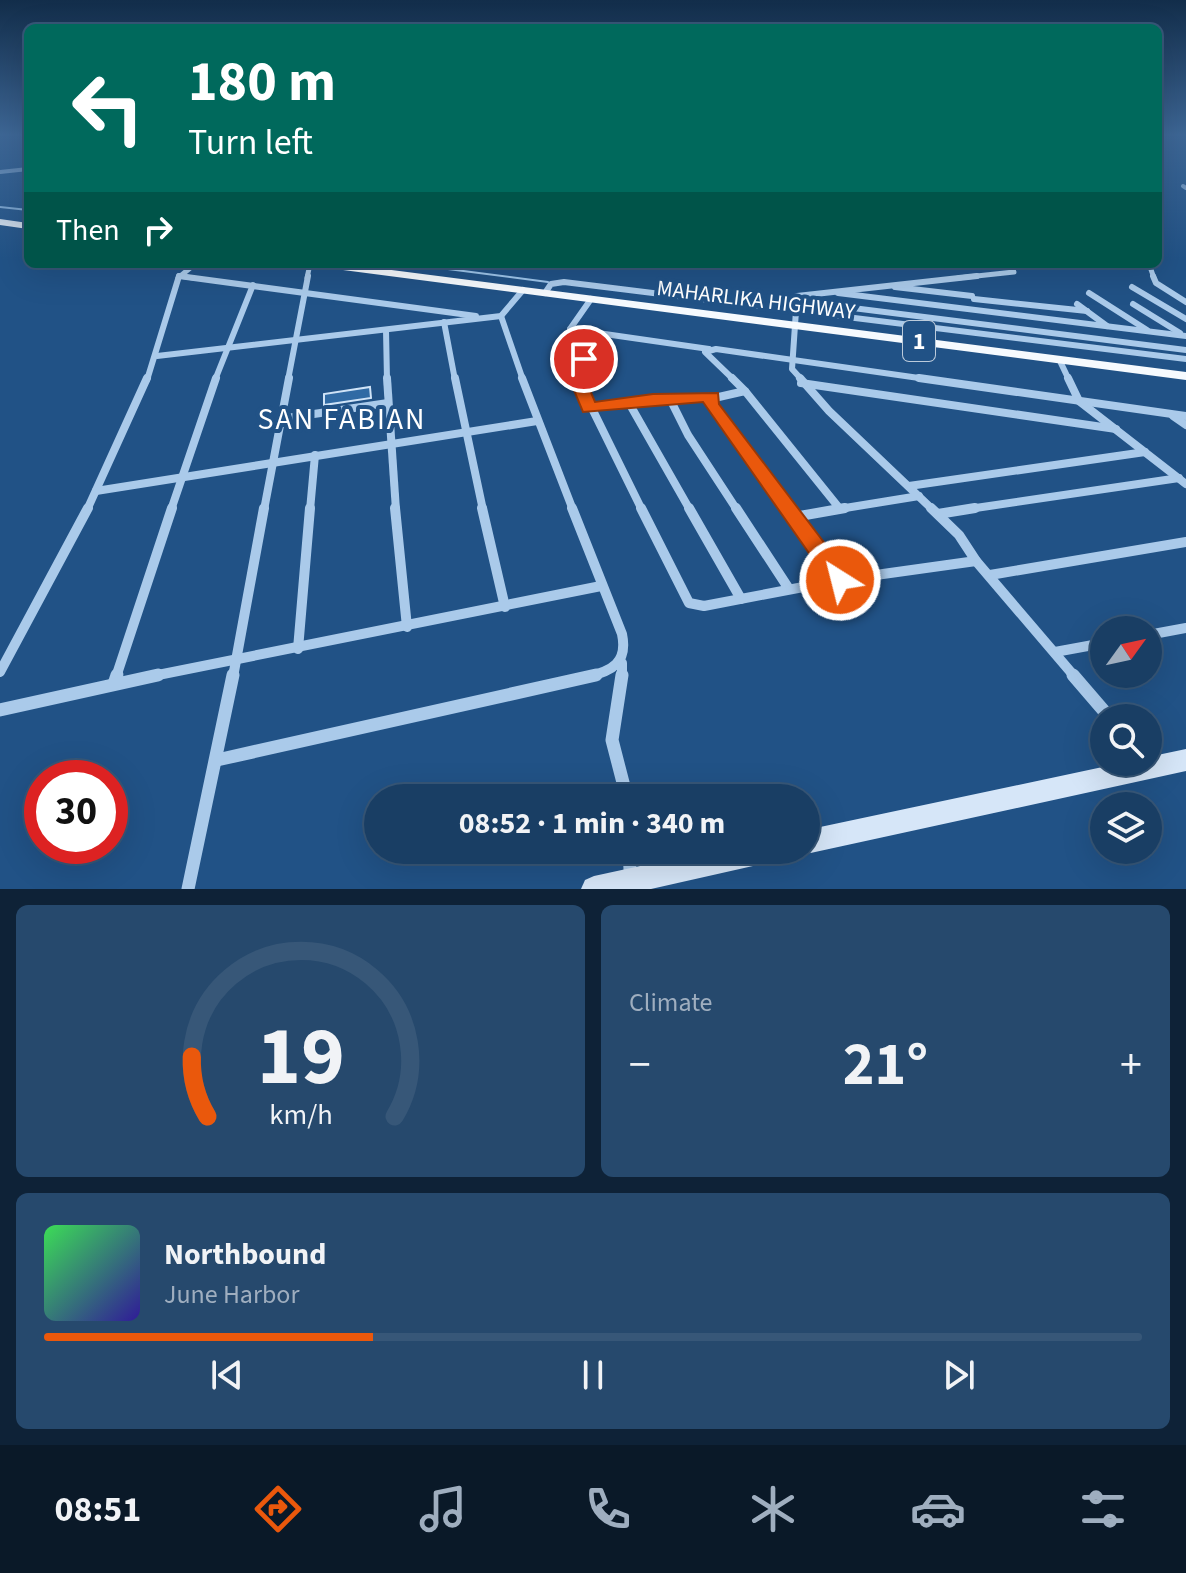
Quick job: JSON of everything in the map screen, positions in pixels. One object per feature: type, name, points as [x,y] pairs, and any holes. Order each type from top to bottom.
[{"type":"highway","points":[[0,222],[24,225]]},
{"type":"highway","name":"MAHARLIKA HIGHWAY","points":[[351,268],[1186,376]]},
{"type":"main road","points":[[1162,763],[1186,760]]},
{"type":"main road","points":[[820,839],[1095,776]]},
{"type":"main road","points":[[594,889],[630,885],[715,864]]},
{"type":"street","points":[[0,672],[96,491],[157,356],[179,276],[190,268]]},
{"type":"street","points":[[188,889],[217,760],[309,268]]},
{"type":"street","points":[[1150,268],[1156,283],[1186,302]]},
{"type":"street","points":[[1014,272],[801,294],[796,306],[797,325],[791,361],[801,383],[959,535],[976,561],[1098,704]]},
{"type":"street","points":[[179,276],[485,317]]},
{"type":"street","points":[[949,278],[973,297],[982,324]]},
{"type":"street","points":[[545,293],[551,284],[564,282],[982,324],[1186,350]]},
{"type":"street","points":[[114,684],[227,349],[253,285]]},
{"type":"street","points":[[878,285],[1087,311]]},
{"type":"street","points":[[1132,287],[1186,319]]},
{"type":"street","points":[[157,356],[501,316],[523,290]]},
{"type":"street","points":[[822,291],[1185,336]]},
{"type":"street","points":[[1089,293],[1152,332]]},
{"type":"street","points":[[591,299],[570,329],[571,338],[584,359],[584,366],[576,376],[589,408],[686,600],[695,606],[704,606],[840,580],[976,561]]},
{"type":"street","points":[[1077,304],[1109,327],[1121,342]]},
{"type":"street","points":[[1133,304],[1185,336]]},
{"type":"street","points":[[796,306],[1186,359]]},
{"type":"street","points":[[501,316],[537,421],[622,634],[626,653],[612,740],[623,784]]},
{"type":"street","points":[[444,322],[465,432],[505,607]]},
{"type":"street","points":[[570,329],[1186,416]]},
{"type":"street","points":[[386,330],[389,443],[407,627]]},
{"type":"street","points":[[710,349],[705,352],[706,356],[745,391],[840,509]]},
{"type":"street","points":[[1059,359],[1079,401],[1182,481]]},
{"type":"street","points":[[801,383],[1116,429]]},
{"type":"street","points":[[589,408],[745,391]]},
{"type":"street","points":[[712,397],[711,404],[840,580]]},
{"type":"street","points":[[670,399],[688,435],[789,589]]},
{"type":"street","points":[[280,419],[388,403]]},
{"type":"street","points":[[629,403],[741,599]]},
{"type":"street","points":[[1169,413],[1186,425]]},
{"type":"street","points":[[96,491],[537,421]]},
{"type":"street","points":[[909,486],[1145,452]]},
{"type":"street","points":[[298,649],[315,455]]},
{"type":"street","points":[[938,514],[1182,481]]},
{"type":"street","points":[[794,517],[919,496]]},
{"type":"street","points":[[990,575],[1186,542]]},
{"type":"street","points":[[0,710],[114,684],[601,586]]},
{"type":"street","points":[[1162,632],[1186,628]]},
{"type":"street","points":[[1055,652],[1090,646]]},
{"type":"street","points":[[217,760],[605,673],[622,663]]},
{"type":"street","points":[[629,864],[630,885]]},
{"type":"building","points":[[370,387],[371,398],[324,405],[324,394]]},
{"type":"waterway","points":[[0,207],[24,210]]},
{"type":"waterway","points":[[440,268],[548,282]]},
{"type":"district","name":"SAN FABIAN","points":[[342,419]]},
{"type":"route","points":[[584,359],[584,366],[576,376],[589,408],[662,398],[712,397],[709,401],[711,404],[840,580]]}]
